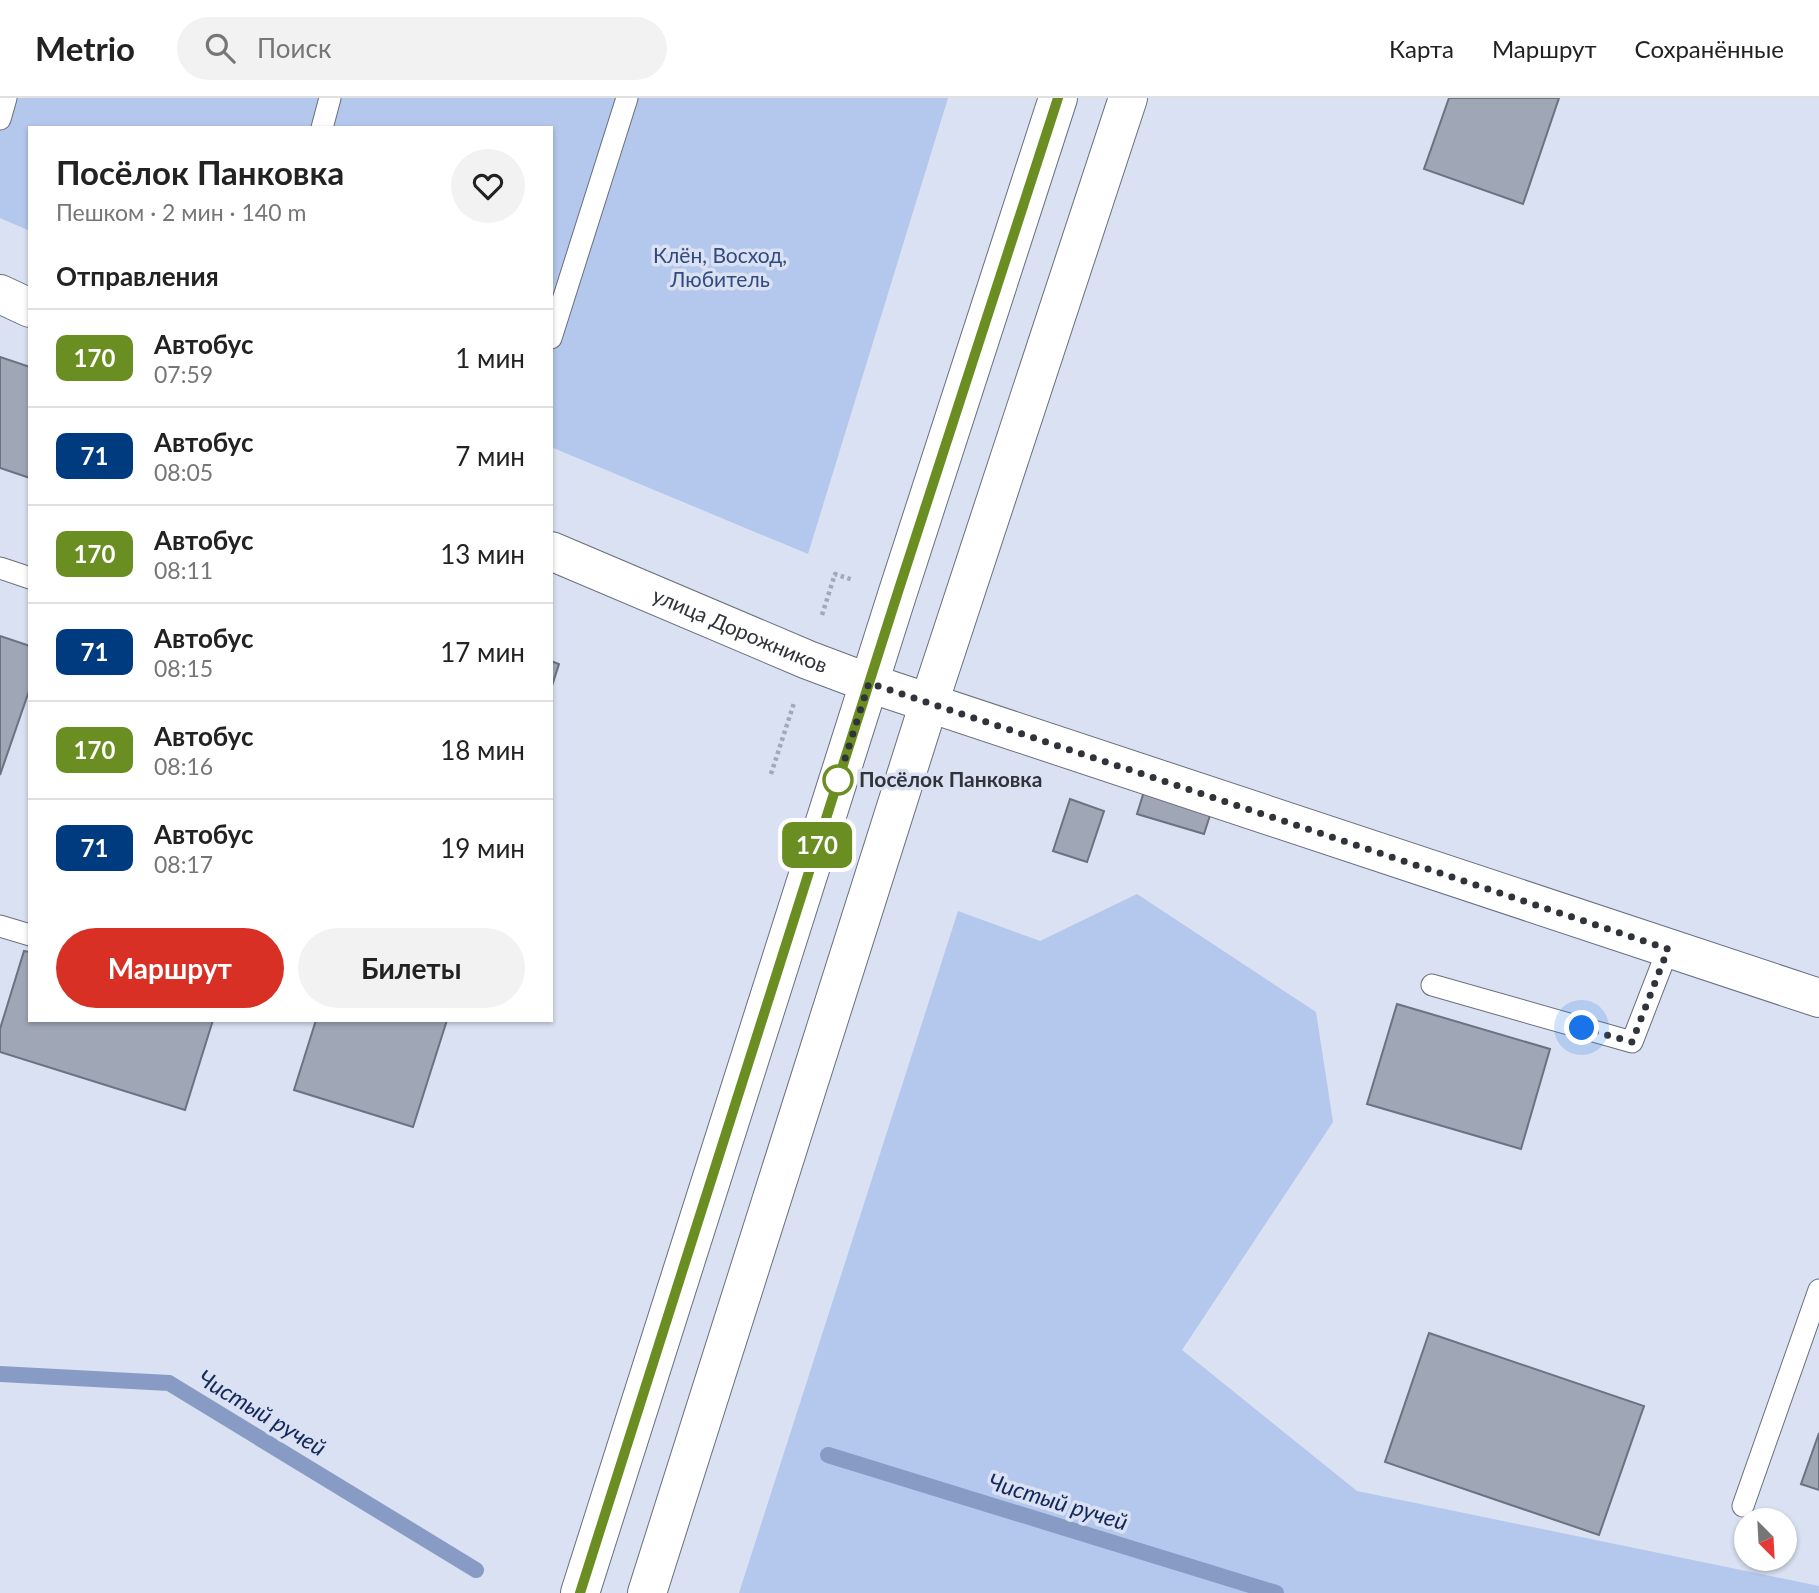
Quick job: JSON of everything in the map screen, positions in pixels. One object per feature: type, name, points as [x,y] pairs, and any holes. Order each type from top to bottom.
[{"type":"main road","points":[[580,1593],[1058,98]]},
{"type":"main road","points":[[647,1593],[929,703],[1128,98]]},
{"type":"main road","points":[[0,294],[28,308]]},
{"type":"main road","name":"улица Дорожников","points":[[553,552],[808,660],[869,683],[1819,998]]},
{"type":"lane","points":[[0,119],[6,98]]},
{"type":"lane","points":[[322,126],[330,98]]},
{"type":"lane","points":[[553,332],[627,98]]},
{"type":"lane","points":[[0,568],[28,577]]},
{"type":"lane","points":[[0,926],[28,934]]},
{"type":"lane","points":[[1432,985],[1632,1042],[1668,949]]},
{"type":"lane","points":[[1743,1506],[1819,1290]]},
{"type":"green space","name":"Клён, Восход, Любитель","points":[[0,98],[948,98],[808,554],[553,448],[553,126],[28,126],[28,230],[0,218]]},
{"type":"green space","points":[[1137,894],[1316,1012],[1333,1122],[1182,1350],[1357,1491],[1734,1569],[1734,1572],[1751,1572],[1819,1586],[1819,1593],[739,1593],[958,911],[1040,941]]},
{"type":"building","points":[[1449,98],[1559,98],[1523,204],[1424,169]]},
{"type":"building","points":[[0,357],[28,366],[28,477],[0,468]]},
{"type":"building","points":[[0,636],[28,645],[28,694],[0,775]]},
{"type":"building","points":[[553,662],[559,664],[553,683]]},
{"type":"building","points":[[1146,785],[1213,806],[1204,834],[1137,814]]},
{"type":"building","points":[[1070,799],[1104,811],[1087,862],[1053,851]]},
{"type":"building","points":[[24,951],[28,952],[28,1022],[212,1022],[185,1110],[0,1052],[0,1029]]},
{"type":"building","points":[[1397,1004],[1550,1049],[1521,1149],[1367,1104]]},
{"type":"building","points":[[315,1022],[446,1022],[413,1127],[294,1090]]},
{"type":"building","points":[[1429,1333],[1644,1406],[1599,1535],[1385,1462]]},
{"type":"building","points":[[1819,1433],[1819,1490],[1801,1484]]},
{"type":"waterway","name":"Чистый ручей","points":[[0,1374],[169,1383],[476,1570]]},
{"type":"waterway","name":"Чистый ручей","points":[[828,1455],[1276,1593]]},
{"type":"bus line","name":"170","points":[[580,1593],[1058,98]]},
{"type":"place","name":"Посёлок Панковка","points":[[838,780]]},
{"type":"route","points":[[838,780],[836,787],[869,683],[1668,949],[1632,1042],[1582,1028]]}]
